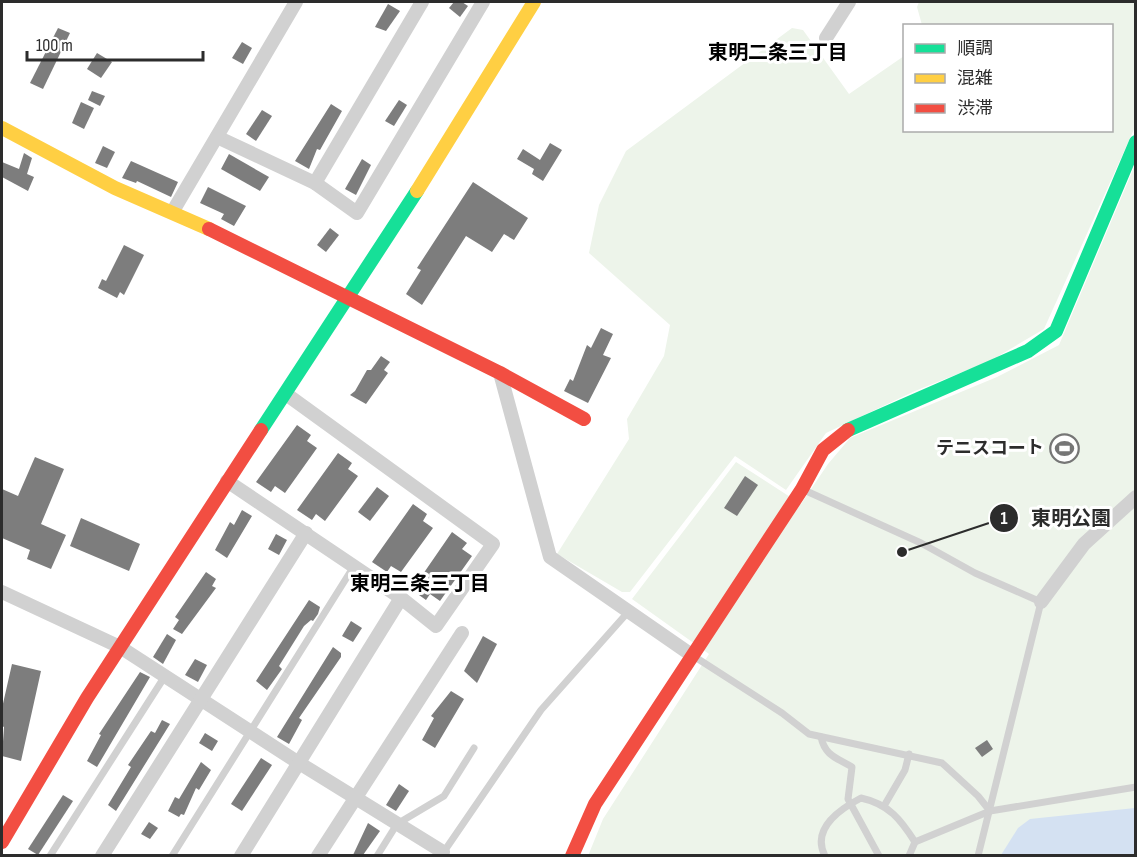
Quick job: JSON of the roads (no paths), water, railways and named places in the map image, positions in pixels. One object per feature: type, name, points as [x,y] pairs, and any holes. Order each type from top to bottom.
[{"type":"street","points":[[173,212],[296,2]]},
{"type":"street","points":[[315,183],[422,2]]},
{"type":"street","points":[[217,137],[315,183],[357,213],[483,2]]},
{"type":"street","points":[[2,842],[35,782],[120,647],[286,394],[534,2]]},
{"type":"street","points":[[826,38],[849,2]]},
{"type":"street","points":[[2,128],[116,188],[173,212],[500,373],[584,419]]},
{"type":"street","points":[[572,855],[595,804],[802,489],[823,450],[845,431],[1028,351],[1056,331],[1136,142]]},
{"type":"street","points":[[500,373],[550,557],[693,656]]},
{"type":"street","points":[[227,481],[401,598],[436,626],[493,544],[286,394]]},
{"type":"street","points":[[1041,602],[1084,544],[1136,497]]},
{"type":"street","points":[[102,855],[203,699],[306,533]]},
{"type":"street","points":[[2,592],[120,647],[442,854]]},
{"type":"street","points":[[241,855],[401,598]]},
{"type":"street","points":[[318,855],[462,633]]},
{"type":"lane","points":[[802,489],[921,543],[975,573],[1041,602],[978,855]]},
{"type":"lane","points":[[172,855],[354,566]]},
{"type":"lane","points":[[442,854],[541,710],[629,611]]},
{"type":"lane","points":[[693,656],[782,713],[809,734],[942,763],[978,796],[990,811]]},
{"type":"lane","points":[[50,855],[165,675]]},
{"type":"lane","points":[[821,737],[823,749],[831,757],[852,767],[848,799],[879,855]]},
{"type":"lane","points":[[377,855],[397,824],[444,796],[474,748]]},
{"type":"lane","points":[[884,807],[905,770],[909,754]]},
{"type":"lane","points":[[909,855],[915,842],[990,811],[1136,787]]},
{"type":"lane","points":[[825,855],[822,836],[826,825],[836,813],[861,798],[897,814],[915,842]]},
{"type":"water","points":[[1135,808],[1135,855],[1001,855],[1018,828],[1030,819]]},
{"type":"place","name":"テニスコート","points":[[1065,448]]},
{"type":"place","name":"東明公園","points":[[902,552]]},
{"type":"district","name":"東明二条三丁目","points":[[778,52]]},
{"type":"district","name":"東明三条三丁目","points":[[420,583]]}]
